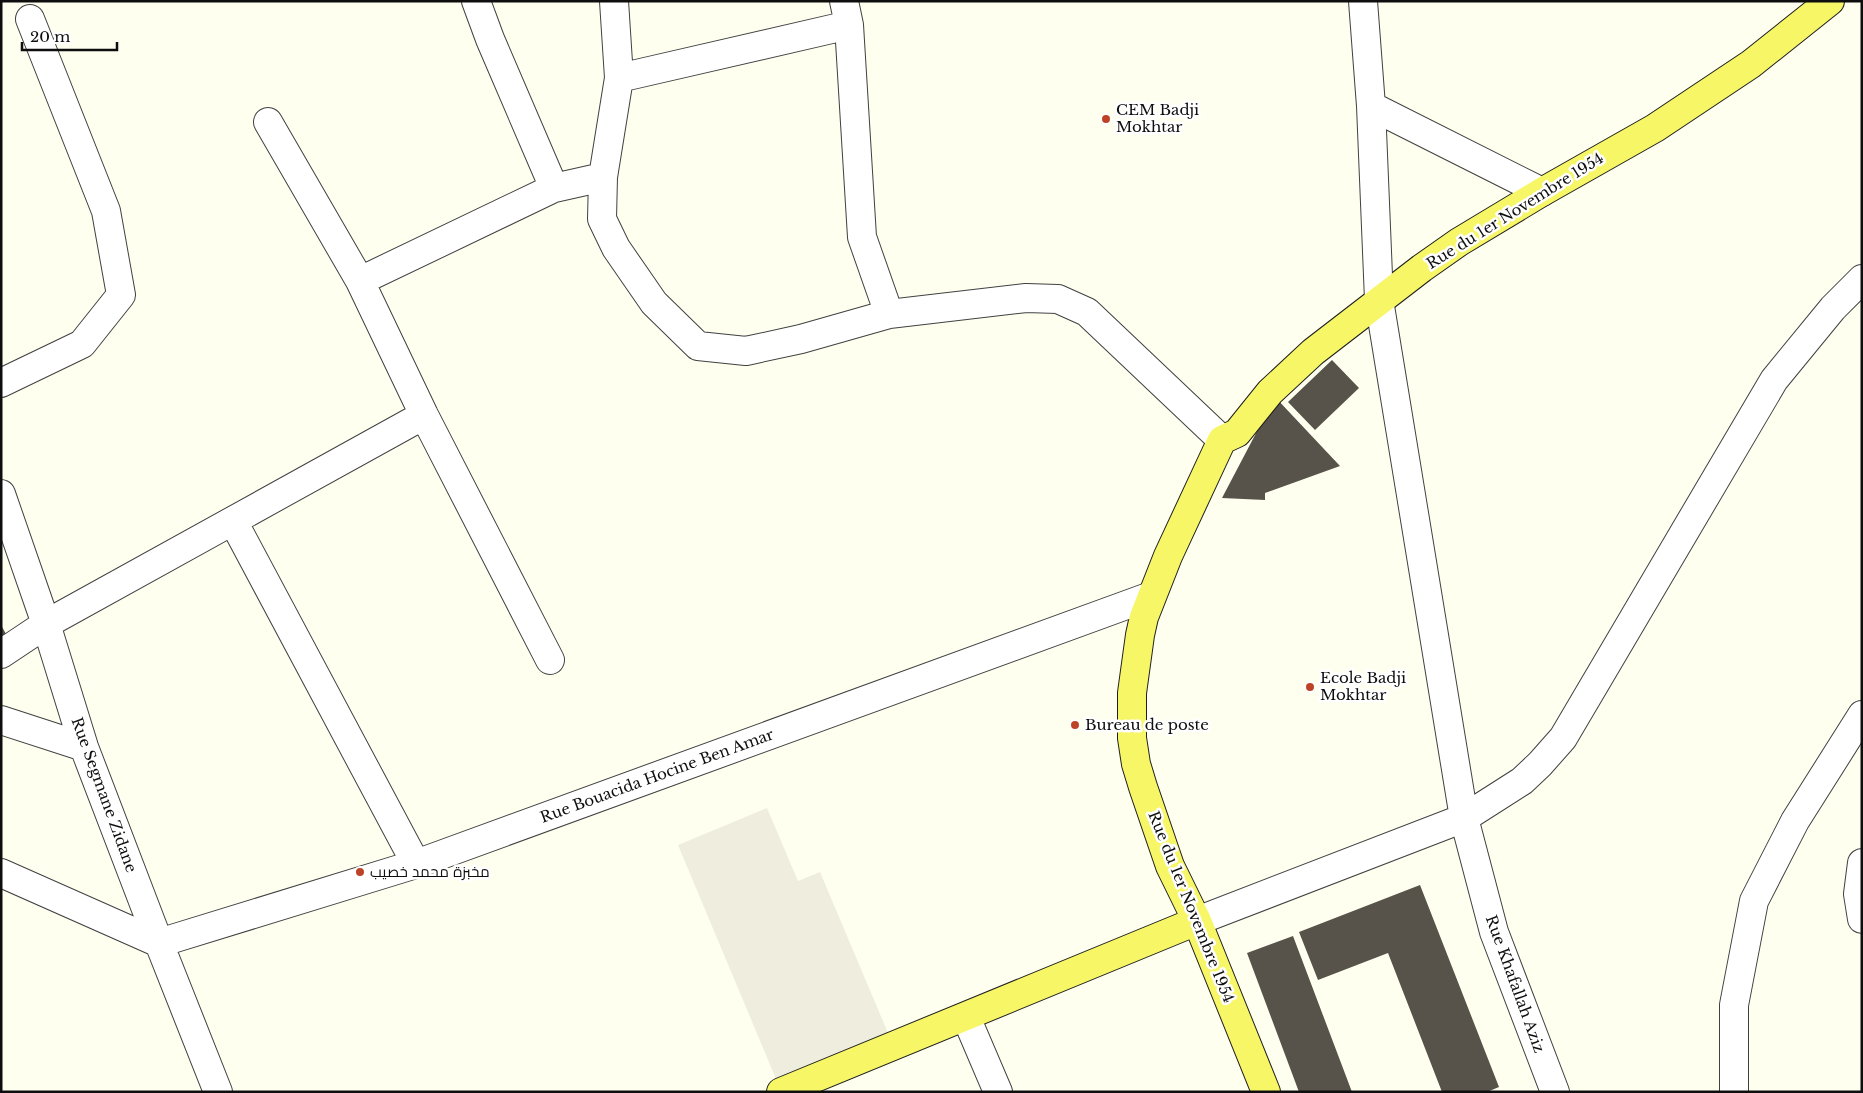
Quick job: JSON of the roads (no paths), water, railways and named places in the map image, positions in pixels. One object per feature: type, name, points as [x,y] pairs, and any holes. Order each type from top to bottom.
[{"type":"main road","name":"Rue du 1er Novembre 1954","points":[[1266,1092],[1197,921],[1170,866],[1154,823],[1136,764],[1132,722],[1134,676],[1140,635],[1151,596],[1222,440],[1237,433],[1270,392],[1287,375],[1379,300],[1459,242],[1655,128],[1771,49],[1830,1]]},
{"type":"main road","points":[[781,1092],[1197,921]]},
{"type":"street","points":[[476,1],[554,188]]},
{"type":"street","points":[[614,1],[619,78],[603,176],[602,218],[616,248],[654,303],[698,346],[746,351],[800,339],[888,314],[1026,298],[1058,299],[1087,312],[1222,440]]},
{"type":"street","name":"Rue Khafallah Aziz","points":[[1363,1],[1371,106],[1379,300],[1464,818],[1494,932],[1555,1092]]},
{"type":"street","points":[[619,78],[846,13],[862,236],[888,314]]},
{"type":"street","points":[[1,383],[82,344],[121,295],[106,211],[30,19]]},
{"type":"street","points":[[1371,106],[1542,192]]},
{"type":"street","points":[[268,122],[360,281],[424,415],[550,660]]},
{"type":"street","points":[[360,281],[554,188],[603,176]]},
{"type":"street","points":[[1197,921],[1464,818],[1522,781],[1540,764],[1563,738],[1774,380],[1833,308],[1862,279]]},
{"type":"street","points":[[1,654],[46,624],[424,415]]},
{"type":"street","name":"Rue Segmane Zidane","points":[[1,494],[46,624],[84,747],[218,1092]]},
{"type":"street","points":[[233,521],[416,864]]},
{"type":"street","name":"Rue Bouacida Hocine Ben Amar","points":[[159,943],[416,864],[1151,596]]},
{"type":"street","points":[[1734,1092],[1734,1005],[1754,901],[1795,821],[1862,715]]},
{"type":"street","points":[[1,720],[84,747]]},
{"type":"street","points":[[1862,863],[1858,894],[1862,919]]},
{"type":"street","points":[[1,873],[159,943]]},
{"type":"street","points":[[966,1017],[998,1092]]},
{"type":"place","name":"CEM Badji Mokhtar","points":[[1106,119]]},
{"type":"place","name":"Ecole Badji Mokhtar","points":[[1310,687]]},
{"type":"place","name":"Bureau de poste","points":[[1075,725]]},
{"type":"place","name":"مخبزة محمد خصيب","points":[[360,872]]}]
